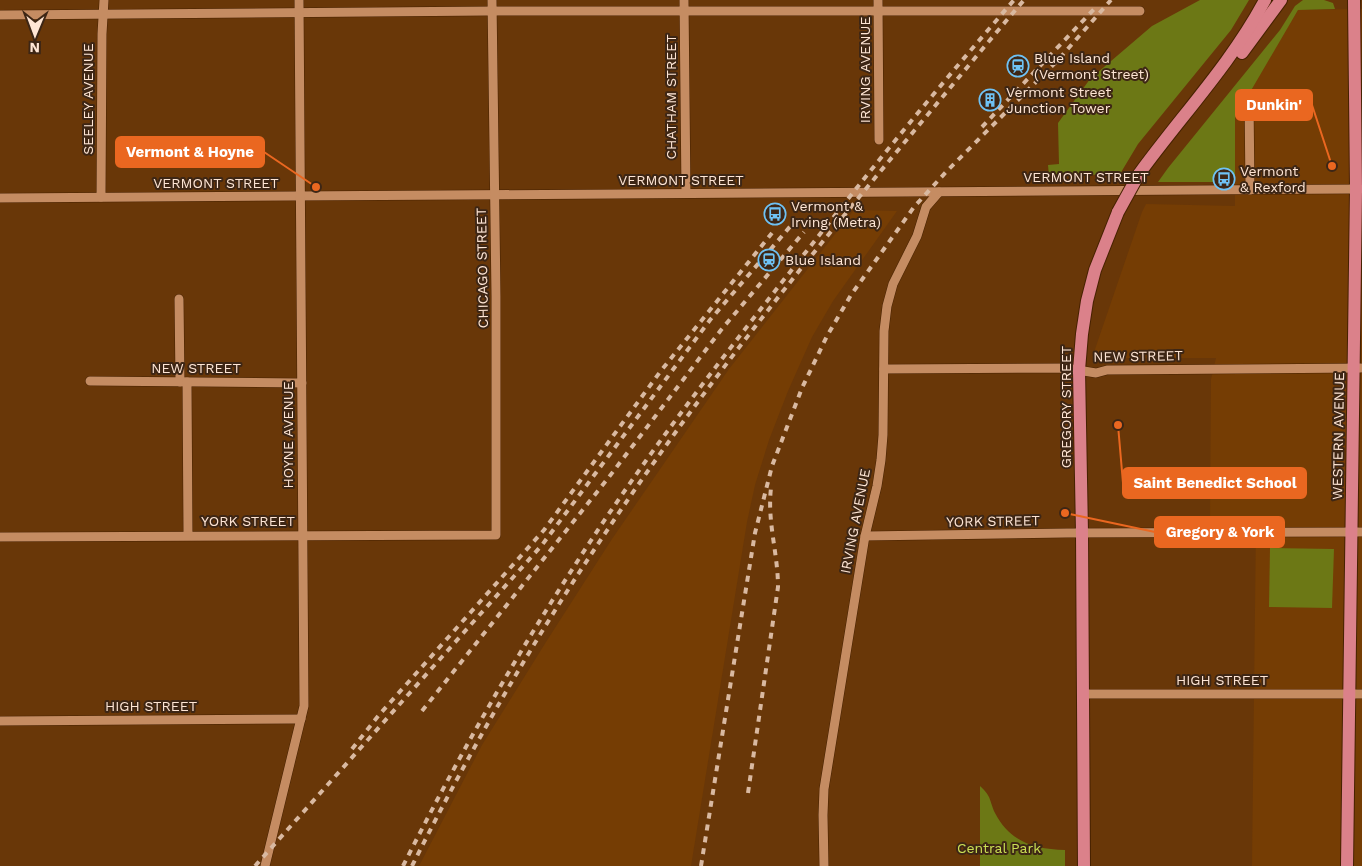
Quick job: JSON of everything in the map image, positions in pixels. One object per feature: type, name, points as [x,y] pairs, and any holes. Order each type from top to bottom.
[{"type":"main road","name":"GREGORY STREET","points":[[1084,866],[1079,370],[1087,301],[1096,270],[1118,212],[1139,174],[1168,133],[1200,96],[1242,39],[1265,0]]},
{"type":"main road","points":[[1200,96],[1238,57],[1281,0]]},
{"type":"main road","name":"WESTERN AVENUE","points":[[1347,866],[1356,694],[1359,189],[1356,2]]},
{"type":"street","name":"SEELEY AVENUE","points":[[101,197],[104,0]]},
{"type":"street","name":"HOYNE AVENUE","points":[[265,866],[304,706],[299,0]]},
{"type":"street","name":"CHICAGO STREET","points":[[492,0],[495,195],[496,535]]},
{"type":"street","name":"CHATHAM STREET","points":[[684,0],[686,194]]},
{"type":"street","name":"IRVING AVENUE","points":[[878,0],[879,140]]},
{"type":"street","points":[[0,15],[492,11],[1140,11]]},
{"type":"street","points":[[1249,99],[1250,190]]},
{"type":"street","name":"VERMONT STREET","points":[[0,198],[1359,189]]},
{"type":"street","name":"IRVING AVENUE","points":[[824,866],[824,789],[864,536],[877,486],[881,460],[884,331],[887,306],[893,284],[915,241],[926,207],[939,192]]},
{"type":"street","points":[[179,299],[188,535]]},
{"type":"street","name":"NEW STREET","points":[[884,370],[1064,368],[1096,372],[1107,370],[1358,368]]},
{"type":"street","name":"NEW STREET","points":[[90,381],[302,383]]},
{"type":"street","name":"YORK STREET","points":[[864,536],[1357,532]]},
{"type":"street","name":"YORK STREET","points":[[0,536],[496,535]]},
{"type":"street","name":"HIGH STREET","points":[[1082,694],[1356,694]]},
{"type":"street","name":"HIGH STREET","points":[[0,721],[301,719]]},
{"type":"shaded area","points":[[1362,9],[1362,866],[1252,866],[1256,523],[1210,521],[1211,379],[1216,358],[1092,358],[1146,204],[1235,206],[1235,118],[1298,10]]},
{"type":"shaded area","points":[[854,210],[897,211],[833,301],[812,337],[769,440],[755,485],[747,522],[691,866],[419,866],[482,745],[612,539],[729,369]]},
{"type":"green space","points":[[1200,0],[1249,0],[1231,30],[1138,144],[1120,174],[1049,176],[1048,165],[1059,164],[1058,123],[1090,79],[1152,26]]},
{"type":"green space","points":[[1303,0],[1324,0],[1333,3],[1335,9],[1298,10],[1235,118],[1235,182],[1158,182],[1280,30],[1295,6]]},
{"type":"green space","points":[[1270,548],[1334,549],[1332,608],[1269,607]]},
{"type":"green space","name":"Central Park","points":[[980,786],[988,796],[1001,823],[1008,831],[1033,846],[1065,850],[1065,866],[980,866]]},
{"type":"railway","points":[[403,866],[443,789],[507,676],[575,565],[637,473],[737,340],[861,182],[1014,0]]},
{"type":"railway","points":[[412,866],[504,694],[581,570],[643,477],[717,376],[795,277],[874,179],[1024,0]]},
{"type":"railway","points":[[701,866],[755,533],[772,466],[802,388],[827,336],[851,295],[914,207],[946,172],[1058,60],[1111,0]]},
{"type":"railway","points":[[982,127],[1097,6]]},
{"type":"railway","points":[[255,866],[542,545],[710,320],[794,222]]},
{"type":"railway","points":[[422,711],[609,477],[721,330],[804,232]]},
{"type":"railway","points":[[352,749],[379,715],[544,530],[660,372],[772,233]]},
{"type":"railway","points":[[748,793],[778,587],[770,513],[771,488]]},
{"type":"place","name":"Blue Island (Vermont Street)","points":[[1018,66]]},
{"type":"place","name":"Vermont Street Junction Tower","points":[[990,100]]},
{"type":"place","name":"Dunkin'","points":[[1332,166]]},
{"type":"place","name":"Vermont & Rexford","points":[[1224,179]]},
{"type":"place","name":"Vermont & Hoyne","points":[[316,187]]},
{"type":"place","name":"Vermont & Irving (Metra)","points":[[775,214]]},
{"type":"place","name":"Blue Island","points":[[769,260]]},
{"type":"place","name":"Saint Benedict School","points":[[1118,425]]},
{"type":"place","name":"Gregory & York","points":[[1065,513]]}]
